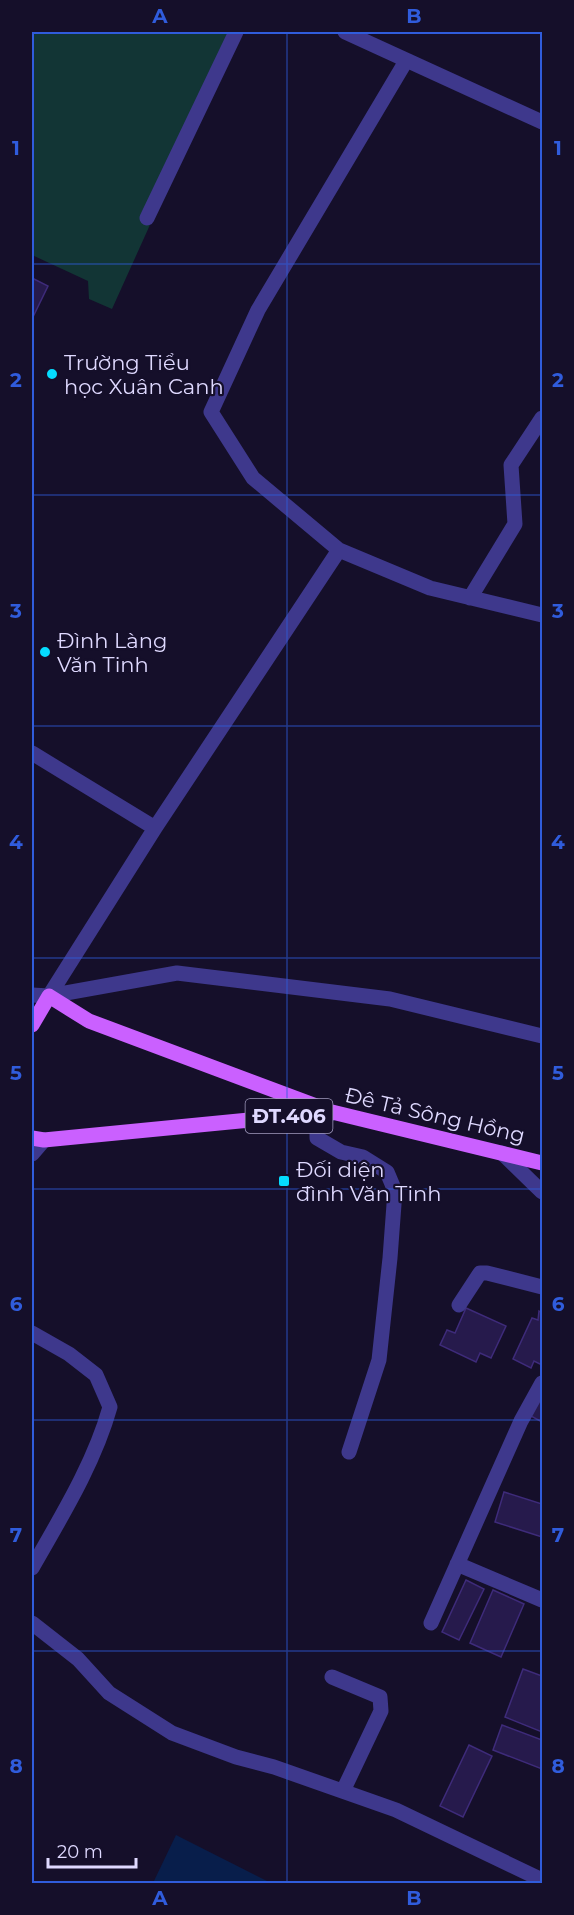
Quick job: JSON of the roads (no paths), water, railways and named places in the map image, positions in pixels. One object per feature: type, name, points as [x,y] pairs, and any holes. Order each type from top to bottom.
[{"type":"main road","points":[[32,1025],[49,996],[89,1021],[332,1112]]},
{"type":"main road","name":"Đê Tả Sông Hồng","points":[[38,1139],[332,1112],[543,1163]]},
{"type":"street","points":[[147,218],[236,32]]},
{"type":"street","points":[[345,32],[543,122]]},
{"type":"street","points":[[406,61],[258,310],[211,412],[253,478],[339,550],[430,588],[543,615]]},
{"type":"street","points":[[470,598],[515,524],[511,465],[543,418]]},
{"type":"street","points":[[49,996],[155,828],[339,550]]},
{"type":"street","points":[[32,753],[155,828]]},
{"type":"street","points":[[32,995],[49,996],[177,973],[390,999],[543,1036]]},
{"type":"street","points":[[332,1112],[316,1126],[317,1138],[341,1152],[363,1157],[387,1172],[395,1191],[379,1360],[349,1452]]},
{"type":"street","points":[[32,1154],[38,1139]]},
{"type":"street","points":[[502,1153],[543,1192]]},
{"type":"street","points":[[459,1305],[480,1273],[543,1287]]},
{"type":"street","points":[[32,1333],[69,1354],[96,1375],[110,1407],[75,1491],[32,1568]]},
{"type":"street","points":[[431,1623],[521,1421],[543,1383]]},
{"type":"street","points":[[457,1564],[543,1600]]},
{"type":"street","points":[[32,1623],[78,1659],[109,1693],[172,1733],[236,1757],[274,1767],[396,1810],[543,1880]]},
{"type":"street","points":[[332,1677],[380,1697],[381,1711],[343,1791]]},
{"type":"water","points":[[176,1835],[271,1883],[153,1883]]},
{"type":"place","name":"Trường Tiểu học Xuân Canh","points":[[52,374]]},
{"type":"place","name":"Đình Làng Văn Tinh","points":[[45,652]]},
{"type":"place","name":"Đối diện đình Văn Tinh","points":[[284,1181]]}]
